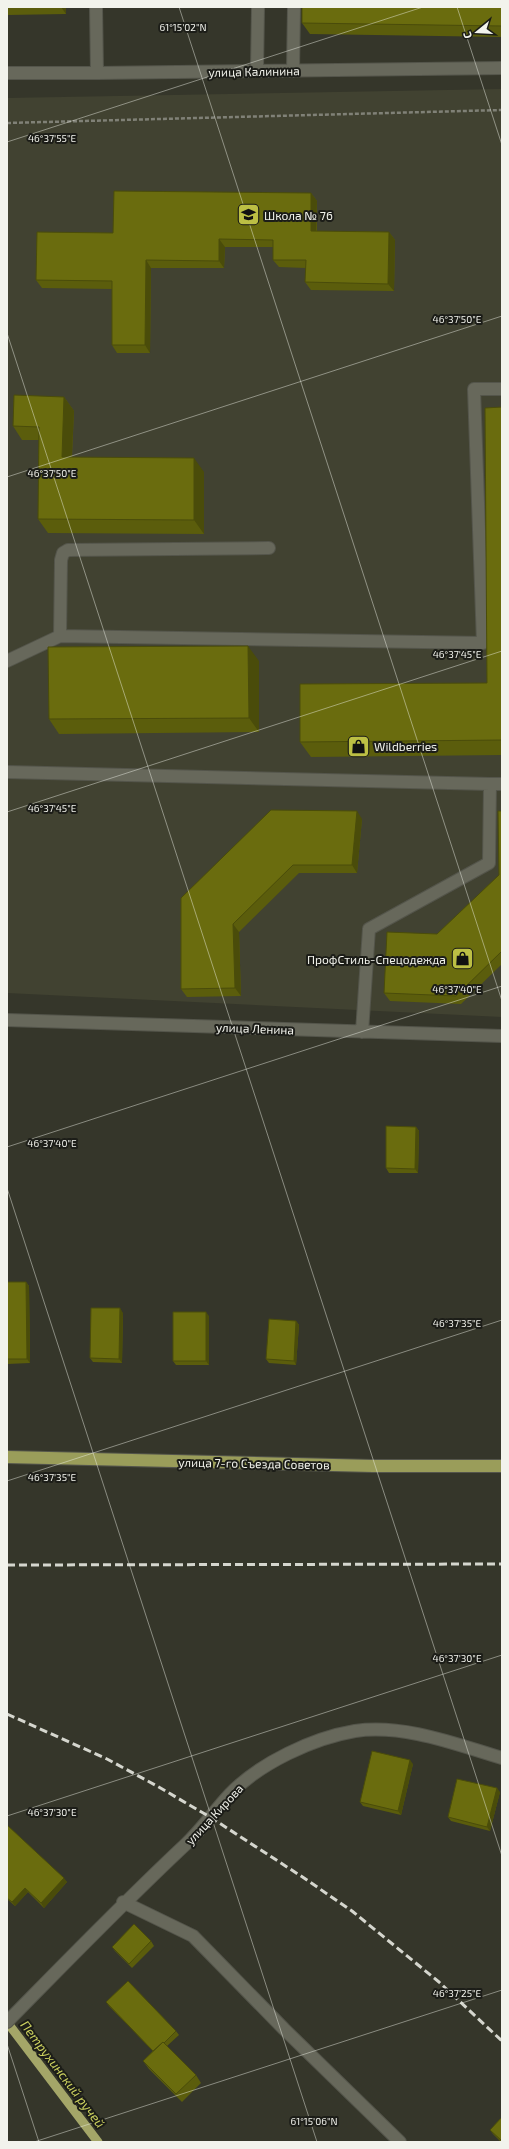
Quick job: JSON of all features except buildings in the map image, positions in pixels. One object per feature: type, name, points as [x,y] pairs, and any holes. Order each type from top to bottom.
[{"type":"main road","name":"улица 7-го Съезда Советов","points":[[7,1457],[373,1466],[502,1466]]},
{"type":"street","points":[[96,7],[98,74]]},
{"type":"street","points":[[257,70],[258,7]]},
{"type":"street","points":[[293,71],[294,7]]},
{"type":"street","name":"улица Калинина","points":[[7,73],[98,74],[257,70],[293,71],[502,68]]},
{"type":"street","points":[[7,661],[60,636],[483,644],[474,389],[502,389]]},
{"type":"street","points":[[60,636],[61,560],[63,553],[68,550],[269,548]]},
{"type":"street","points":[[7,772],[496,784],[489,863],[369,929],[362,1032]]},
{"type":"street","name":"улица Ленина","points":[[7,1020],[502,1036]]},
{"type":"street","name":"улица Кирова","points":[[7,2022],[123,1902],[191,1840],[231,1793],[253,1775],[301,1747],[355,1731],[384,1731],[415,1733],[502,1758]]},
{"type":"street","points":[[123,1902],[193,1936],[284,2029],[400,2142]]},
{"type":"path","points":[[7,123],[502,110]]},
{"type":"shaded area","points":[[502,89],[502,1017],[7,993],[7,98]]},
{"type":"waterway","name":"Петрухинский ручей","points":[[7,2022],[98,2142]]},
{"type":"railway","points":[[7,1565],[502,1564]]},
{"type":"railway","points":[[7,1714],[107,1759],[157,1786],[210,1817],[304,1878],[352,1911],[439,1982],[502,2041]]},
{"type":"place","name":"Школа № 76","points":[[248,215]]},
{"type":"place","name":"Wildberries","points":[[359,746]]},
{"type":"place","name":"ПрофСтиль-Спецодежда","points":[[462,959]]}]
